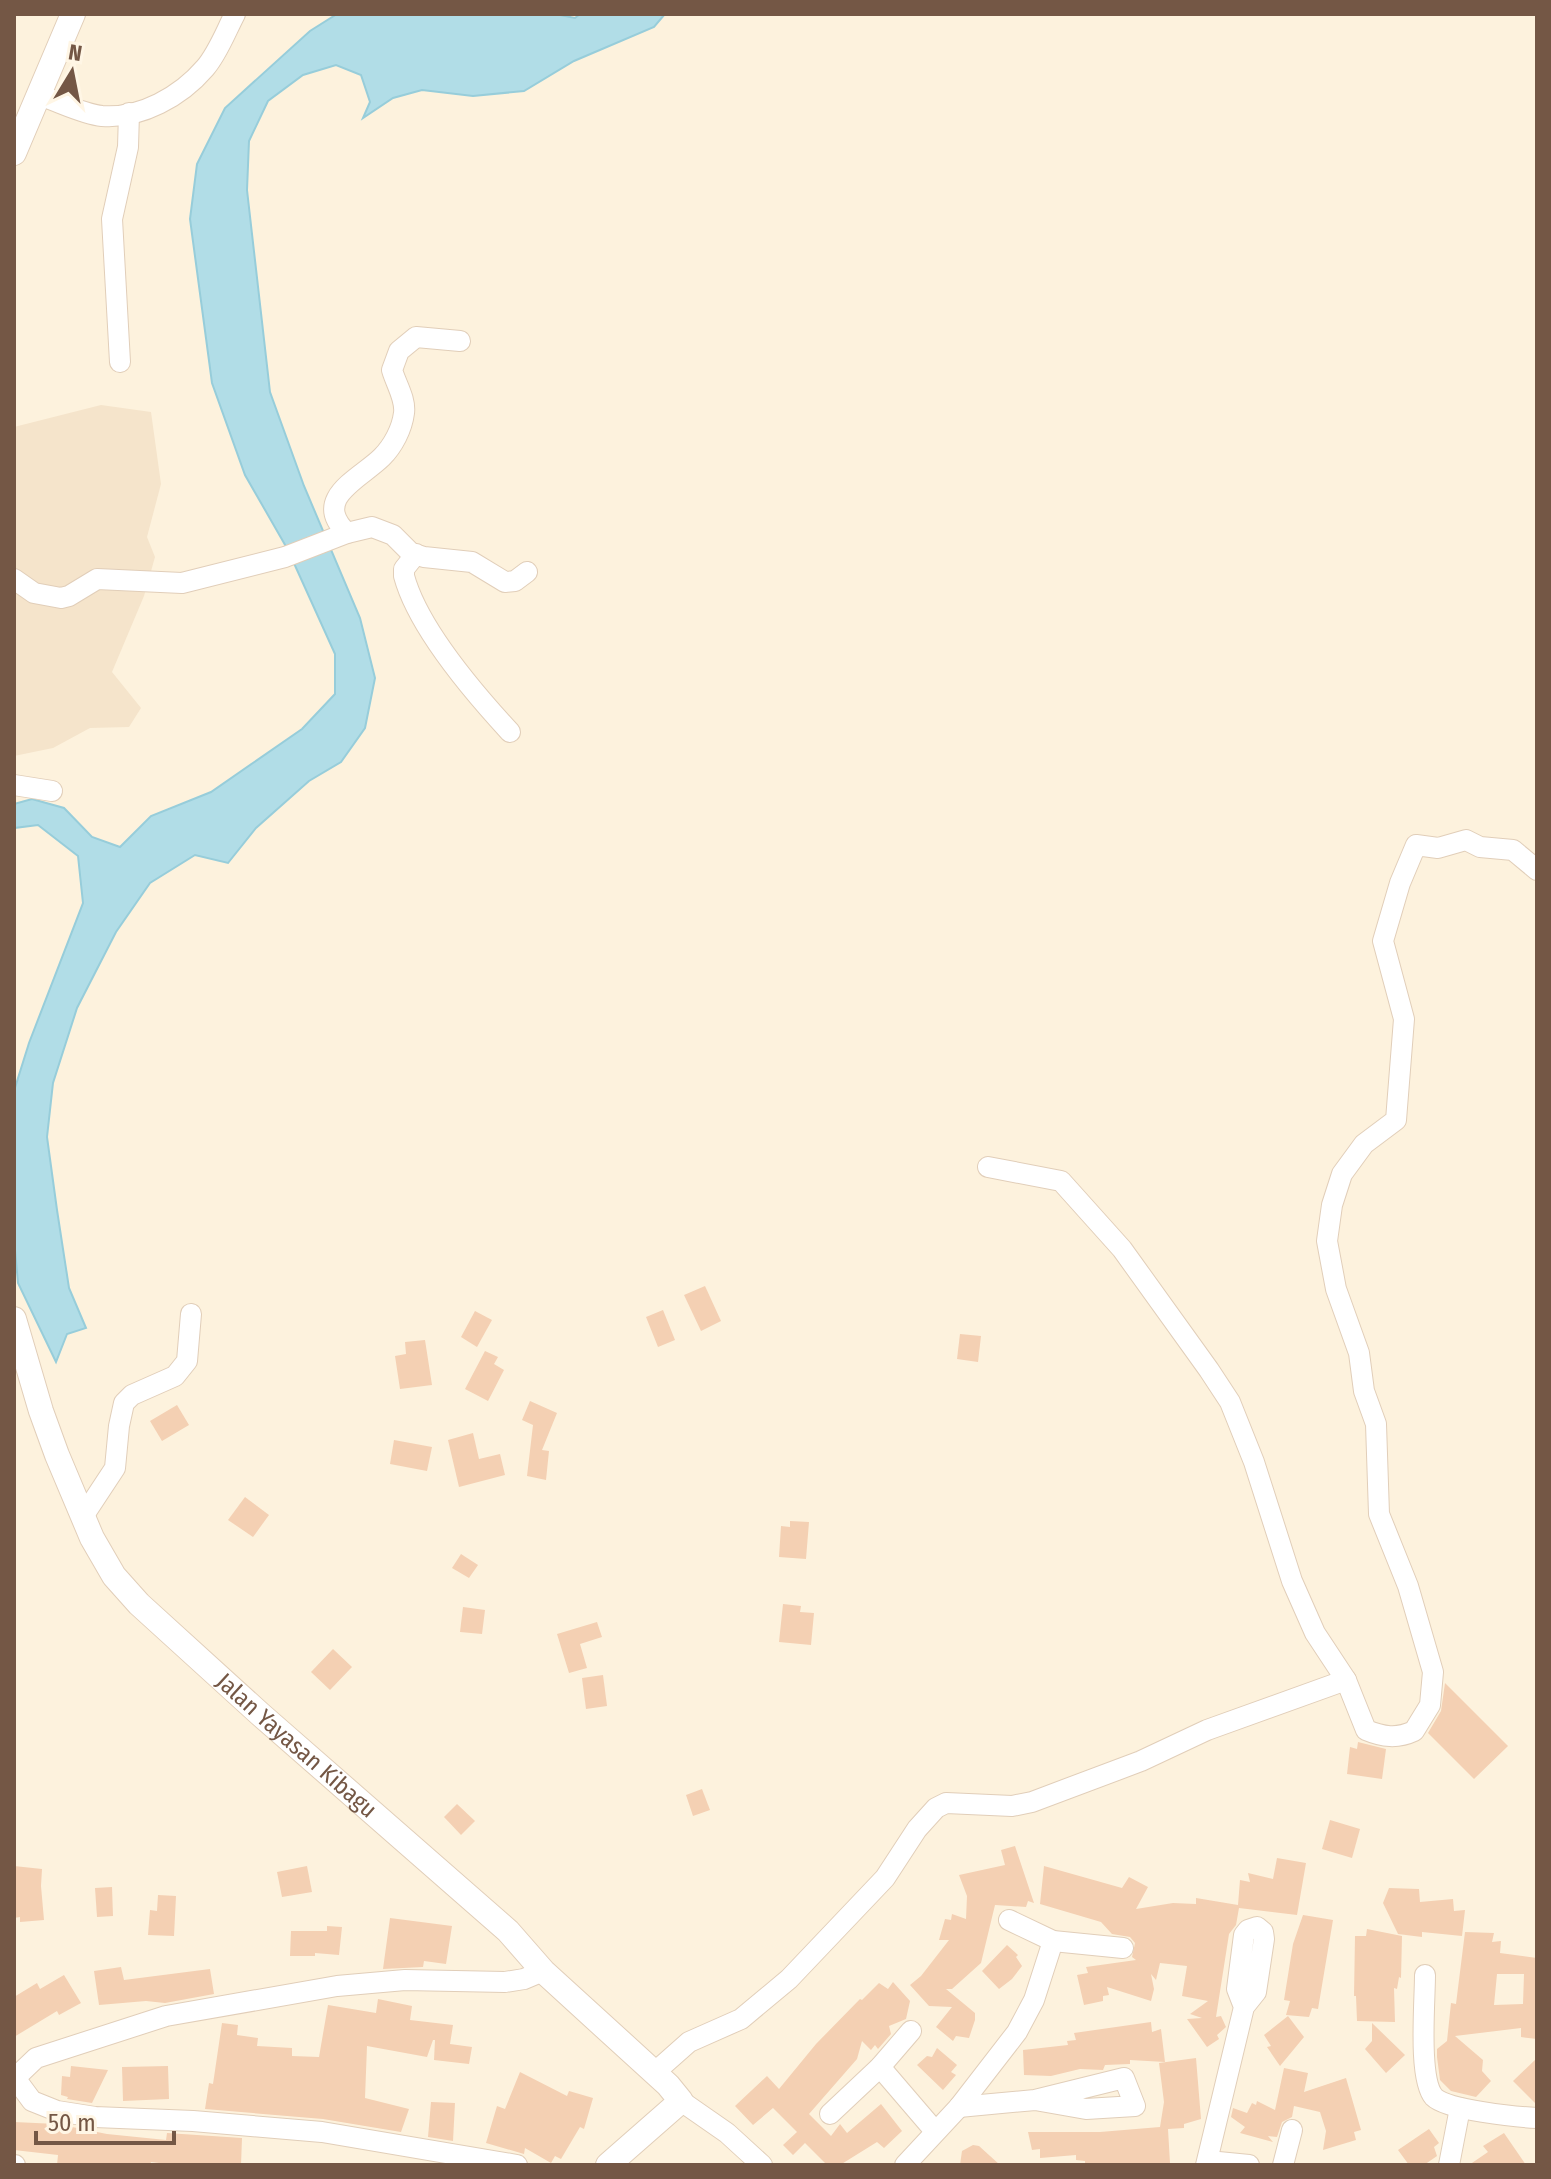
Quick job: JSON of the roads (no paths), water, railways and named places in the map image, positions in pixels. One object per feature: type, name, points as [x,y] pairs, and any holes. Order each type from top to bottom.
[{"type":"street","points":[[14,153],[73,14]]},
{"type":"street","points":[[38,95],[101,116],[129,113],[161,103],[186,87],[207,66],[235,14]]},
{"type":"street","points":[[120,362],[112,219],[128,147],[129,113]]},
{"type":"street","points":[[340,536],[334,512],[336,500],[344,488],[385,454],[395,440],[404,415],[405,405],[392,370],[399,351],[416,337],[460,341]]},
{"type":"street","points":[[14,579],[34,593],[61,598],[97,579],[182,583],[285,557],[372,527],[393,535],[403,547],[416,554],[472,562],[505,582],[515,581],[527,572]]},
{"type":"street","points":[[416,554],[404,569],[404,576],[424,620],[485,705],[510,732]]},
{"type":"street","points":[[14,785],[52,791]]},
{"type":"street","points":[[988,1167],[1061,1181],[1122,1249],[1230,1402],[1254,1462],[1292,1581],[1315,1633],[1346,1680],[1366,1730],[1396,1737],[1414,1731],[1430,1705],[1433,1672],[1408,1586],[1379,1514],[1376,1424],[1364,1391],[1359,1353],[1336,1289],[1327,1241],[1332,1205],[1342,1174],[1364,1144],[1396,1120],[1404,1019],[1383,941],[1400,883],[1416,845],[1438,848],[1466,840],[1480,847],[1513,850],[1537,870]]},
{"type":"street","points":[[84,1515],[115,1468],[124,1403],[132,1395],[175,1376],[187,1361],[191,1314]]},
{"type":"street","name":"Jalan Yayasan Kibagu","points":[[15,1327],[41,1411],[92,1538],[109,1568],[139,1604],[508,1931],[543,1971],[681,2101]]},
{"type":"street","points":[[654,2073],[689,2042],[741,2019],[789,1979],[885,1878],[927,1816],[946,1803],[1012,1806],[1032,1802],[1141,1761],[1207,1730],[1346,1680]]},
{"type":"street","points":[[1009,1920],[1053,1941],[1123,1948]]},
{"type":"street","points":[[910,2163],[934,2130],[959,2107],[1017,2032],[1034,2000],[1053,1941]]},
{"type":"street","points":[[517,2165],[322,2132],[193,2121],[95,2117],[57,2111],[32,2101],[14,2078],[36,2058],[166,2016],[337,1986],[405,1980],[505,1982],[524,1979],[543,1971]]},
{"type":"street","points":[[1425,1975],[1423,2067],[1427,2086],[1436,2100],[1460,2108],[1537,2118]]},
{"type":"street","points":[[1244,2007],[1207,2163],[1249,2165]]},
{"type":"street","points":[[830,2114],[880,2067],[911,2031]]},
{"type":"street","points":[[880,2067],[934,2130]]},
{"type":"street","points":[[959,2107],[1035,2100]]},
{"type":"street","points":[[608,2165],[681,2101],[727,2133],[762,2165]]},
{"type":"street","points":[[1450,2164],[1460,2108]]},
{"type":"street","points":[[1283,2165],[1292,2130]]},
{"type":"water","points":[[337,14],[555,14],[575,18],[580,14],[665,14],[654,27],[574,61],[524,91],[473,96],[422,90],[393,98],[363,118],[370,102],[361,75],[336,65],[303,75],[268,101],[249,141],[247,190],[270,392],[304,486],[360,618],[375,678],[365,728],[341,762],[309,781],[256,828],[228,863],[195,855],[150,883],[116,932],[77,1008],[53,1083],[47,1137],[69,1288],[86,1328],[67,1334],[56,1362],[18,1283],[14,1239],[14,1091],[29,1043],[83,903],[78,856],[38,825],[14,828],[14,804],[32,799],[64,808],[92,837],[120,847],[151,816],[211,792],[302,729],[335,694],[335,654],[288,550],[245,475],[212,383],[190,219],[197,164],[225,108],[310,31]]}]
